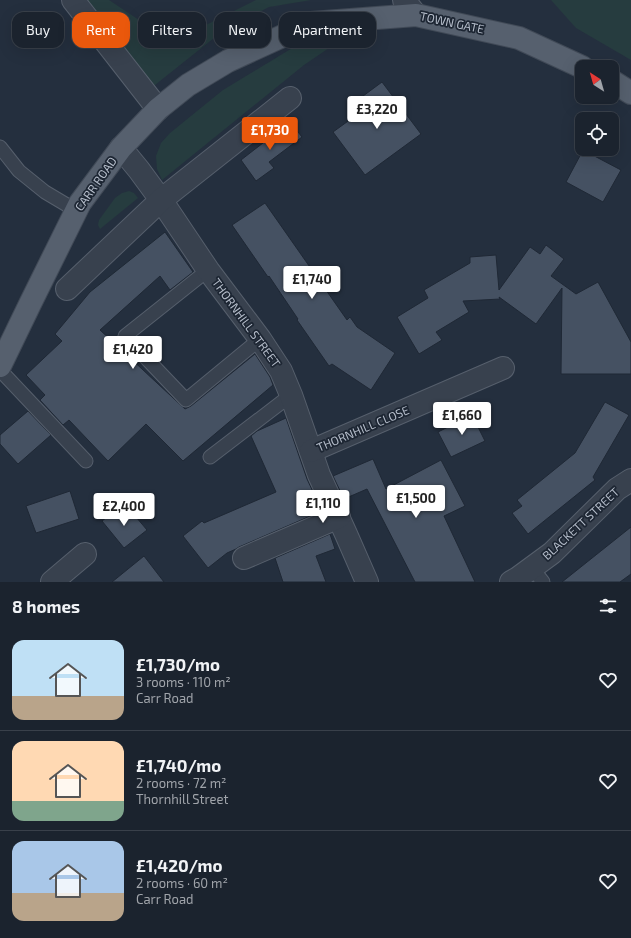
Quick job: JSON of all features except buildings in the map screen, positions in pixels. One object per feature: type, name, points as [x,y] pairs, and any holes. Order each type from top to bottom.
[{"type":"main road","name":"TOWN GATE","points":[[228,61],[311,23],[410,8],[520,38],[575,64]]},
{"type":"main road","name":"CARR ROAD","points":[[0,366],[80,203],[121,148],[158,109],[188,85],[228,61]]},
{"type":"main road","points":[[619,85],[631,93]]},
{"type":"street","points":[[73,0],[158,109]]},
{"type":"street","points":[[67,289],[161,200],[290,98]]},
{"type":"street","name":"THORNHILL STREET","points":[[121,148],[161,200],[208,270],[260,339],[281,372],[291,395],[319,474],[367,582]]},
{"type":"street","name":"THORNHILL CLOSE","points":[[311,451],[503,368]]},
{"type":"street","name":"BLACKETT STREET","points":[[511,582],[537,575],[552,553],[618,489],[631,480]]},
{"type":"street","points":[[244,558],[339,517]]},
{"type":"street","points":[[63,579],[85,554]]},
{"type":"lane","points":[[0,147],[19,171],[45,192],[77,211]]},
{"type":"lane","points":[[208,270],[125,336],[186,400],[260,339]]},
{"type":"lane","points":[[0,370],[86,461]]},
{"type":"lane","points":[[210,457],[291,395]]},
{"type":"green space","points":[[82,0],[109,0],[127,12],[91,12]]},
{"type":"green space","points":[[256,0],[311,0],[269,7],[259,12],[232,12]]},
{"type":"green space","points":[[551,0],[631,0],[631,60],[576,28]]},
{"type":"green space","points":[[130,14],[138,19],[138,48],[201,48],[150,89],[119,48],[130,48]]},
{"type":"green space","points":[[214,21],[214,38],[206,44],[206,25]]},
{"type":"green space","points":[[292,48],[329,48],[304,65],[162,180],[157,169],[156,156],[161,143],[170,133],[223,90]]},
{"type":"green space","points":[[129,191],[134,193],[138,198],[100,229],[98,225],[99,220],[115,198],[122,193]]}]
